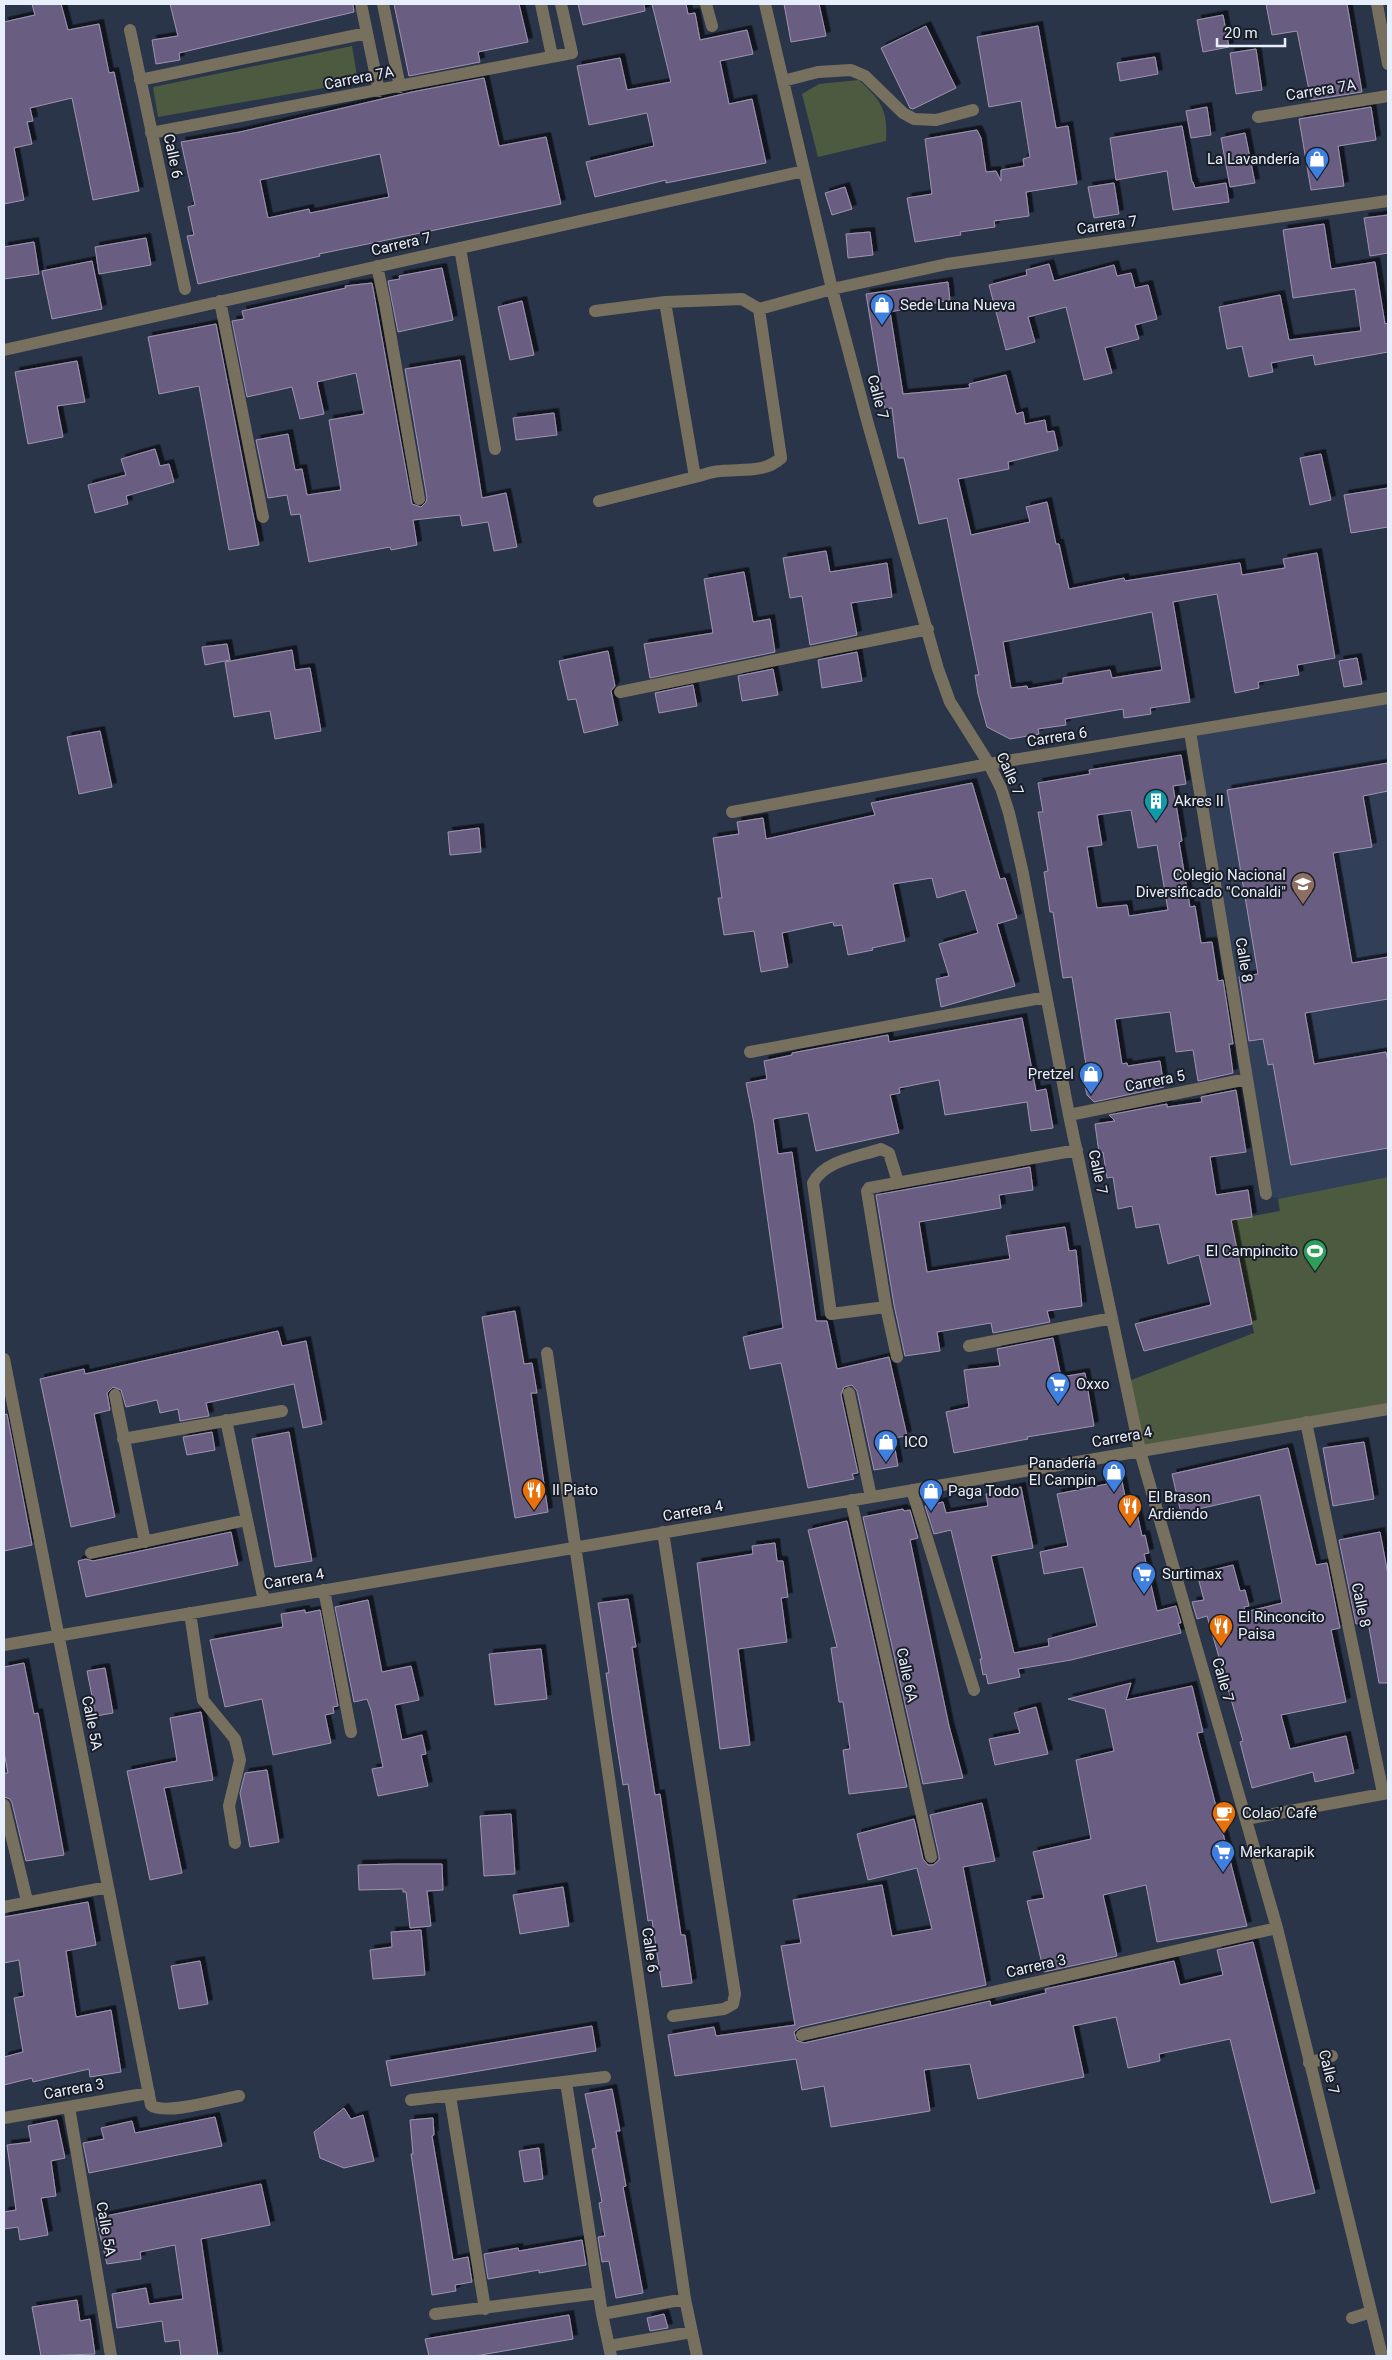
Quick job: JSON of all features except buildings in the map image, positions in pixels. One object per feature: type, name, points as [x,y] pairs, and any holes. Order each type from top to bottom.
[{"type":"street","points":[[361,4],[379,91]]},
{"type":"street","points":[[383,4],[400,87]]},
{"type":"street","points":[[541,4],[552,56]]},
{"type":"street","name":"Carrera 7A","points":[[151,133],[572,53],[561,4]]},
{"type":"street","points":[[706,4],[712,26]]},
{"type":"street","name":"Calle 7","points":[[765,4],[832,288],[868,424],[938,669],[950,702],[989,764],[1001,788],[1018,850],[1069,1115],[1140,1450],[1278,1928],[1382,2356]]},
{"type":"street","points":[[1378,4],[1388,64]]},
{"type":"street","name":"Calle 6","points":[[130,30],[186,289]]},
{"type":"street","points":[[140,80],[367,33]]},
{"type":"street","points":[[783,81],[818,72],[851,70],[865,76],[903,113],[914,119],[936,120],[973,110]]},
{"type":"street","name":"Carrera 7A","points":[[1258,117],[1388,96]]},
{"type":"street","name":"Carrera 7","points":[[4,350],[804,171]]},
{"type":"street","name":"Carrera 7","points":[[759,309],[832,288],[948,264],[1388,201]]},
{"type":"street","points":[[460,248],[495,449]]},
{"type":"street","points":[[377,266],[386,304],[419,499]]},
{"type":"street","points":[[595,311],[665,302],[742,300],[759,309],[781,458],[774,465],[766,468],[719,471],[599,501]]},
{"type":"street","points":[[220,301],[264,517]]},
{"type":"street","points":[[665,302],[695,477]]},
{"type":"street","points":[[620,692],[928,629]]},
{"type":"street","name":"Carrera 6","points":[[732,812],[989,764],[1388,698]]},
{"type":"street","name":"Calle 8","points":[[1190,732],[1266,1194]]},
{"type":"street","points":[[750,1052],[1046,996]]},
{"type":"street","name":"Carrera 5","points":[[1069,1115],[1247,1079]]},
{"type":"street","points":[[886,1307],[831,1314],[812,1183],[818,1173],[830,1165],[881,1149],[889,1153],[898,1182]]},
{"type":"street","points":[[897,1357],[886,1307],[867,1191],[869,1188],[1077,1150]]},
{"type":"street","points":[[969,1346],[1112,1318]]},
{"type":"street","name":"Calle 6","points":[[547,1354],[685,2299],[697,2356]]},
{"type":"street","name":"Calle 5A","points":[[4,1359],[149,2093]]},
{"type":"street","points":[[849,1393],[871,1497]]},
{"type":"street","points":[[115,1395],[145,1542]]},
{"type":"street","name":"Carrera 4","points":[[4,1645],[1388,1409]]},
{"type":"street","points":[[123,1439],[282,1412]]},
{"type":"street","points":[[226,1420],[264,1601]]},
{"type":"street","name":"Calle 8","points":[[1306,1422],[1386,1793]]},
{"type":"street","points":[[912,1490],[974,1690]]},
{"type":"street","name":"Calle 6A","points":[[852,1500],[930,1857]]},
{"type":"street","points":[[91,1553],[247,1520]]},
{"type":"street","points":[[663,1532],[735,1994],[733,2004],[724,2009],[673,2016]]},
{"type":"street","points":[[324,1590],[351,1732]]},
{"type":"street","points":[[190,1613],[203,1700],[235,1739],[240,1760],[229,1806],[235,1843]]},
{"type":"street","points":[[1246,1819],[1386,1793]]},
{"type":"street","points":[[4,1805],[27,1901]]},
{"type":"street","points":[[4,1907],[27,1901],[108,1887]]},
{"type":"street","name":"Carrera 3","points":[[802,2035],[1278,1928]]},
{"type":"street","points":[[1310,2063],[1332,2056]]},
{"type":"street","points":[[410,2100],[605,2077]]},
{"type":"street","points":[[566,2082],[602,2314],[610,2351],[692,2332]]},
{"type":"street","points":[[149,2093],[151,2106],[155,2109],[168,2110],[239,2096]]},
{"type":"street","name":"Carrera 3","points":[[4,2118],[149,2093]]},
{"type":"street","points":[[450,2096],[485,2309]]},
{"type":"street","name":"Calle 5A","points":[[69,2107],[111,2356]]},
{"type":"street","points":[[435,2314],[599,2293]]},
{"type":"street","points":[[602,2314],[685,2299]]},
{"type":"street","points":[[1352,2318],[1371,2312]]},
{"type":"shaded area","name":"Colegio Nacional Diversificado \"Conaldi\"","points":[[1388,698],[1388,1177],[1278,1199],[1266,1194],[1190,732]]},
{"type":"green space","points":[[352,46],[358,82],[158,117],[153,87]]},
{"type":"green space","points":[[859,80],[873,94],[881,106],[886,121],[886,141],[818,157],[802,94],[819,84]]},
{"type":"green space","name":"El Campincito","points":[[1388,1177],[1388,1409],[1140,1451],[1126,1382],[1254,1333],[1231,1220],[1280,1211],[1278,1199]]},
{"type":"place","name":"La Lavandería","points":[[1317,180]]},
{"type":"place","name":"Sede Luna Nueva","points":[[882,326]]},
{"type":"place","name":"Akres II","points":[[1156,822]]},
{"type":"place","name":"Colegio Nacional Diversificado \"Conaldi\"","points":[[1303,905]]},
{"type":"place","name":"Pretzel","points":[[1091,1095]]},
{"type":"place","name":"El Campincito","points":[[1315,1272]]},
{"type":"place","name":"Oxxo","points":[[1058,1405]]},
{"type":"place","name":"ICO","points":[[886,1463]]},
{"type":"place","name":"Panadería El Campin","points":[[1114,1493]]},
{"type":"place","name":"Il Piato","points":[[534,1511]]},
{"type":"place","name":"Paga Todo","points":[[931,1512]]},
{"type":"place","name":"El Brason Ardiendo","points":[[1130,1527]]},
{"type":"place","name":"Surtimax","points":[[1144,1595]]},
{"type":"place","name":"El Rinconcito Paisa","points":[[1221,1647]]},
{"type":"place","name":"Colao' Café","points":[[1224,1834]]},
{"type":"place","name":"Merkarapik","points":[[1223,1873]]}]
